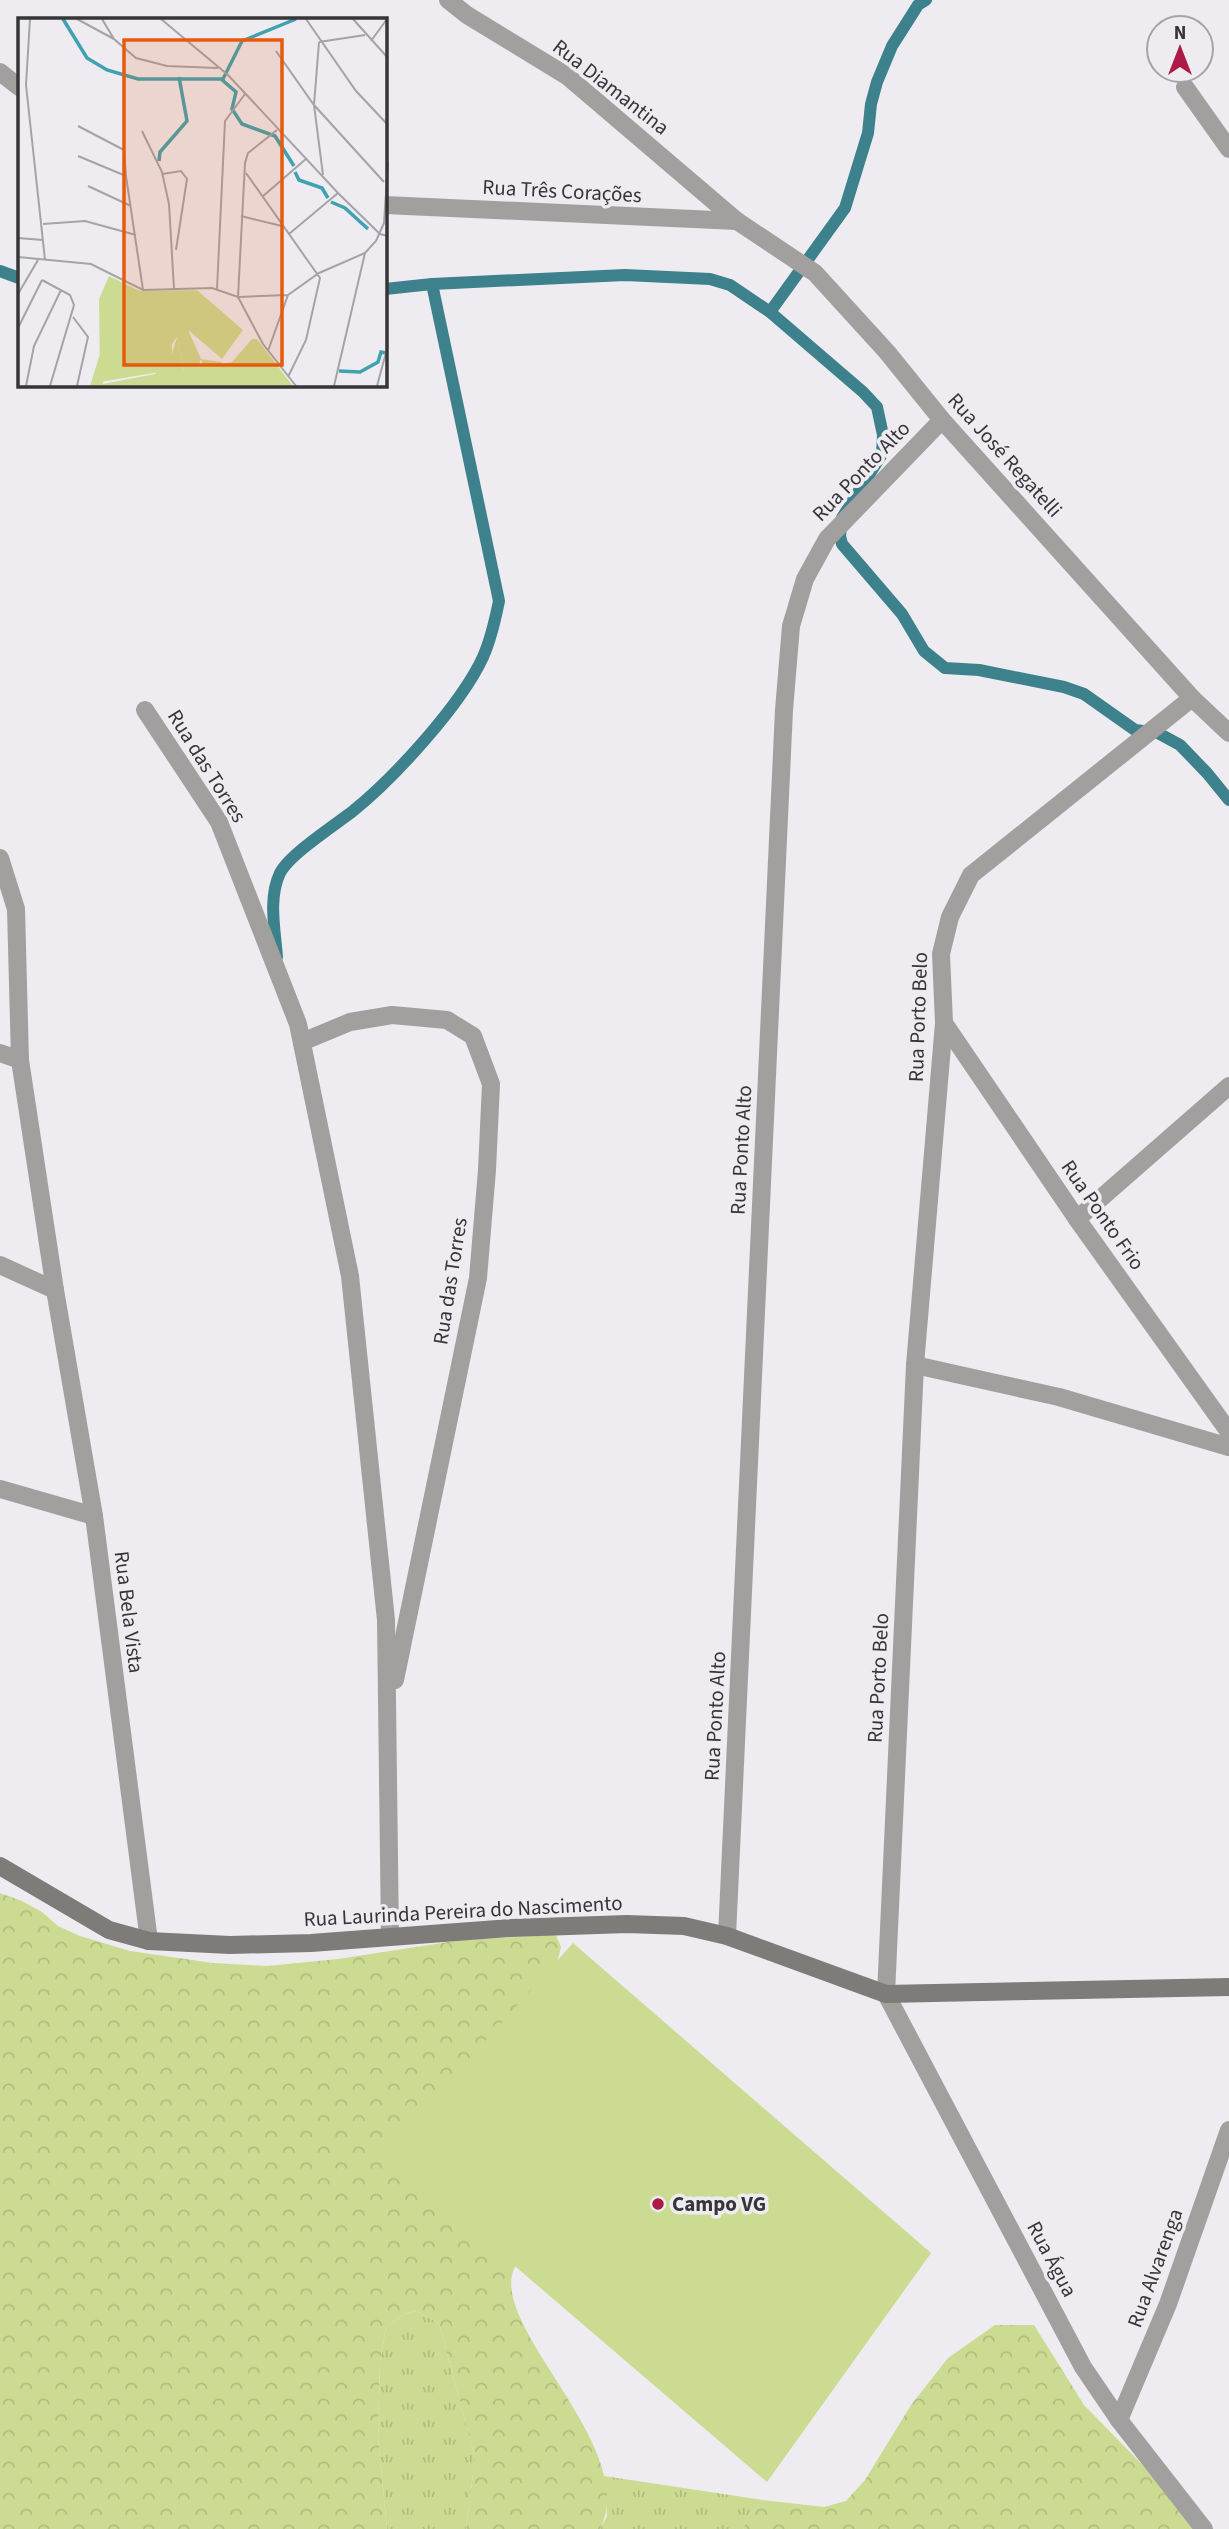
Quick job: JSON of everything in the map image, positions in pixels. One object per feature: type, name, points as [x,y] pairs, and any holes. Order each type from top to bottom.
[{"type":"street","name":"Rua Diamantina","points":[[448,0],[467,15],[567,76],[737,221]]},
{"type":"street","points":[[0,72],[18,86]]},
{"type":"street","points":[[1185,87],[1229,149]]},
{"type":"street","name":"Rua Três Corações","points":[[387,205],[737,221]]},
{"type":"street","name":"Rua José Regatelli","points":[[737,221],[815,273],[887,352],[942,420],[1192,698],[1229,733]]},
{"type":"street","name":"Rua Ponto Alto","points":[[727,1936],[782,738],[791,626],[805,579],[827,539],[942,420]]},
{"type":"street","name":"Rua Porto Belo","points":[[886,1994],[915,1365],[944,1023],[941,954],[950,917],[971,876],[1192,698]]},
{"type":"street","name":"Rua das Torres","points":[[145,710],[219,822],[298,1024],[350,1276],[386,1620],[390,1937]]},
{"type":"street","name":"Rua Bela Vista","points":[[0,858],[16,909],[20,1060],[55,1290],[94,1517],[149,1941]]},
{"type":"street","name":"Rua das Torres","points":[[302,1042],[350,1022],[392,1015],[447,1020],[473,1036],[491,1084],[478,1278],[389,1710]]},
{"type":"street","name":"Rua Ponto Frio","points":[[944,1023],[1077,1219],[1229,1432]]},
{"type":"street","points":[[0,1053],[20,1060]]},
{"type":"street","points":[[1077,1219],[1229,1086]]},
{"type":"street","points":[[0,1265],[55,1290]]},
{"type":"street","points":[[915,1365],[1059,1397],[1229,1447]]},
{"type":"street","points":[[0,1489],[94,1517]]},
{"type":"street","name":"Rua Laurinda Pereira do Nascimento","points":[[0,1866],[109,1930],[149,1941],[230,1945],[311,1943],[511,1927],[626,1924],[684,1926],[727,1936],[886,1994],[1229,1987]]},
{"type":"street","name":"Rua Água","points":[[886,1994],[1083,2367],[1119,2420],[1204,2529]]},
{"type":"street","name":"Rua Alvarenga","points":[[1119,2420],[1168,2304],[1229,2130]]},
{"type":"green space","points":[[0,1893],[22,1901],[42,1912],[58,1926],[80,1936],[130,1951],[213,1963],[267,1966],[338,1959],[461,1940],[556,1935],[561,1947],[556,1968],[518,2262],[511,2286],[519,2316],[582,2422],[599,2460],[607,2496],[600,2529],[466,2529],[475,2458],[439,2323],[417,2311],[404,2314],[386,2327],[380,2361],[378,2438],[387,2529],[0,2529]]},
{"type":"green space","name":"Campo VG","points":[[573,1943],[931,2253],[767,2482],[384,2154]]},
{"type":"green space","points":[[417,2311],[439,2323],[475,2458],[466,2529],[387,2529],[378,2438],[380,2361],[386,2327],[404,2314]]},
{"type":"green space","points":[[995,2325],[1034,2325],[1084,2405],[1205,2529],[743,2529],[748,2517],[763,2500],[824,2507],[846,2501],[865,2480],[911,2405],[948,2358]]},
{"type":"green space","points":[[604,2476],[763,2500],[748,2517],[743,2529],[600,2529],[607,2516]]},
{"type":"waterway","points":[[770,312],[845,208],[868,133],[877,82],[892,46],[918,5],[926,0]]},
{"type":"waterway","points":[[0,271],[18,278]]},
{"type":"waterway","points":[[387,289],[432,284],[625,275],[710,279],[730,285],[770,312],[877,407],[883,435],[882,454],[842,518],[840,536],[842,544],[902,614],[924,651],[945,668],[979,670],[1064,687],[1084,694],[1135,730],[1158,733],[1180,745],[1229,800]]},
{"type":"waterway","points":[[277,957],[273,903],[276,883],[285,865],[369,797],[425,740],[473,676],[491,637],[496,616],[499,601],[432,284]]},
{"type":"place","name":"Campo VG","points":[[658,2204]]}]
